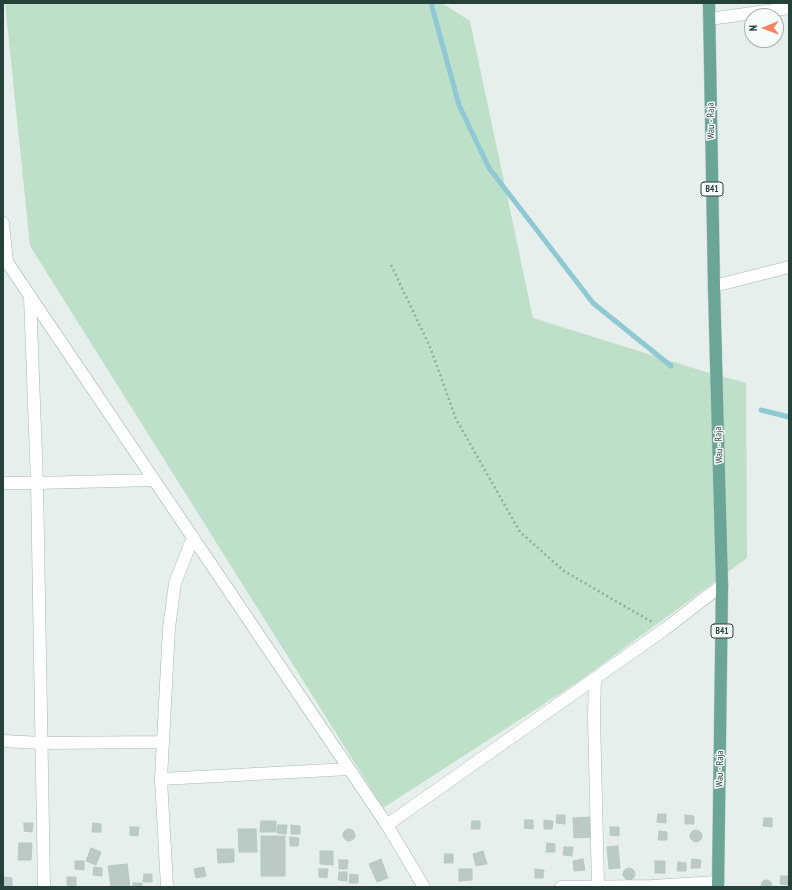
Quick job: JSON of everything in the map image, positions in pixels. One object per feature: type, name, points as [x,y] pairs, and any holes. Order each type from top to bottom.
[{"type":"main road","name":"Wau - Raja","points":[[709,3],[714,286],[722,585],[718,884]]},
{"type":"street","points":[[709,19],[789,8]]},
{"type":"street","points":[[3,223],[5,262],[350,769],[387,825],[424,887]]},
{"type":"street","points":[[714,286],[789,267]]},
{"type":"street","points":[[30,297],[37,483],[44,887]]},
{"type":"street","points":[[3,483],[154,480]]},
{"type":"street","points":[[167,887],[161,779],[169,628],[175,584],[193,537]]},
{"type":"street","points":[[387,825],[665,629],[722,585]]},
{"type":"street","points":[[594,679],[598,886]]},
{"type":"street","points":[[3,741],[42,743],[163,742]]},
{"type":"street","points":[[161,779],[350,769]]},
{"type":"street","points":[[561,887],[718,884]]},
{"type":"path","points":[[391,265],[430,347],[456,420],[520,532],[564,571],[665,629]]},
{"type":"green space","points":[[5,3],[442,3],[470,21],[533,318],[746,383],[747,558],[578,682],[383,808],[30,246]]},
{"type":"building","points":[[658,814],[666,814],[666,823],[657,822]]},
{"type":"building","points":[[557,815],[565,815],[565,824],[556,823]]},
{"type":"building","points":[[685,815],[694,816],[694,824],[685,824]]},
{"type":"building","points":[[591,817],[592,837],[574,838],[573,818]]},
{"type":"building","points":[[764,818],[772,818],[772,827],[763,826]]},
{"type":"building","points":[[525,820],[533,820],[533,829],[524,828]]},
{"type":"building","points":[[544,820],[553,821],[552,829],[544,829]]},
{"type":"building","points":[[261,821],[276,821],[276,832],[260,832]]},
{"type":"building","points":[[472,821],[480,821],[480,829],[471,829]]},
{"type":"building","points":[[24,823],[33,823],[32,832],[24,831]]},
{"type":"building","points":[[93,823],[101,824],[101,832],[92,832]]},
{"type":"building","points":[[278,825],[287,825],[286,834],[277,833]]},
{"type":"building","points":[[291,825],[300,826],[300,834],[291,834]]},
{"type":"building","points":[[130,827],[139,827],[138,836],[130,835]]},
{"type":"building","points":[[610,827],[619,827],[619,836],[610,835]]},
{"type":"building","points":[[238,829],[256,829],[257,852],[239,852]]},
{"type":"building","points":[[347,829],[351,829],[355,835],[351,841],[347,841],[343,837],[343,833]]},
{"type":"building","points":[[694,830],[698,830],[702,836],[698,842],[694,842],[690,838],[690,834]]},
{"type":"building","points":[[659,831],[667,832],[667,840],[658,840]]},
{"type":"building","points":[[261,836],[285,836],[285,876],[261,876]]},
{"type":"building","points":[[290,837],[299,838],[298,846],[290,846]]},
{"type":"building","points":[[19,843],[32,843],[31,860],[18,860]]},
{"type":"building","points":[[547,843],[555,844],[555,852],[546,852]]},
{"type":"building","points":[[618,846],[620,868],[609,869],[607,847]]},
{"type":"building","points":[[564,847],[573,847],[572,856],[563,855]]},
{"type":"building","points":[[91,848],[101,852],[96,865],[86,861]]},
{"type":"building","points":[[217,849],[234,849],[234,862],[218,863]]},
{"type":"building","points":[[320,851],[333,851],[333,865],[320,864]]},
{"type":"building","points":[[483,851],[487,864],[476,866],[473,854]]},
{"type":"building","points":[[445,854],[453,854],[453,863],[444,863]]},
{"type":"building","points":[[381,859],[388,878],[377,882],[369,864]]},
{"type":"building","points":[[583,859],[585,870],[574,871],[573,861]]},
{"type":"building","points":[[692,859],[701,860],[700,868],[691,868]]},
{"type":"building","points":[[339,860],[348,860],[347,869],[339,869]]},
{"type":"building","points":[[75,861],[84,861],[84,870],[75,869]]},
{"type":"building","points":[[655,861],[665,861],[665,873],[655,873]]},
{"type":"building","points":[[678,862],[686,863],[686,871],[677,871]]},
{"type":"building","points":[[127,864],[130,887],[111,887],[108,866]]},
{"type":"building","points":[[94,867],[102,868],[102,876],[93,875]]},
{"type":"building","points":[[204,867],[206,876],[196,878],[194,869]]},
{"type":"building","points":[[627,868],[631,868],[635,874],[631,880],[627,880],[623,876],[623,872]]},
{"type":"building","points":[[319,869],[328,869],[327,878],[319,877]]},
{"type":"building","points":[[459,869],[472,869],[472,880],[459,881]]},
{"type":"building","points":[[535,869],[544,870],[543,878],[535,878]]},
{"type":"building","points":[[339,872],[347,872],[347,881],[338,880]]},
{"type":"building","points":[[144,874],[152,874],[152,882],[143,882]]},
{"type":"building","points":[[350,874],[358,875],[358,883],[349,883]]},
{"type":"building","points":[[781,876],[789,876],[789,885],[780,884]]},
{"type":"building","points":[[4,877],[12,878],[12,886],[3,886]]},
{"type":"building","points":[[67,877],[76,877],[76,886],[67,885]]},
{"type":"building","points":[[765,880],[771,882],[772,887],[761,887],[762,882]]},
{"type":"building","points":[[133,883],[142,883],[142,887],[133,887]]},
{"type":"waterway","points":[[431,3],[459,105],[489,168],[593,303],[671,366]]},
{"type":"waterway","points":[[761,410],[789,417]]}]
